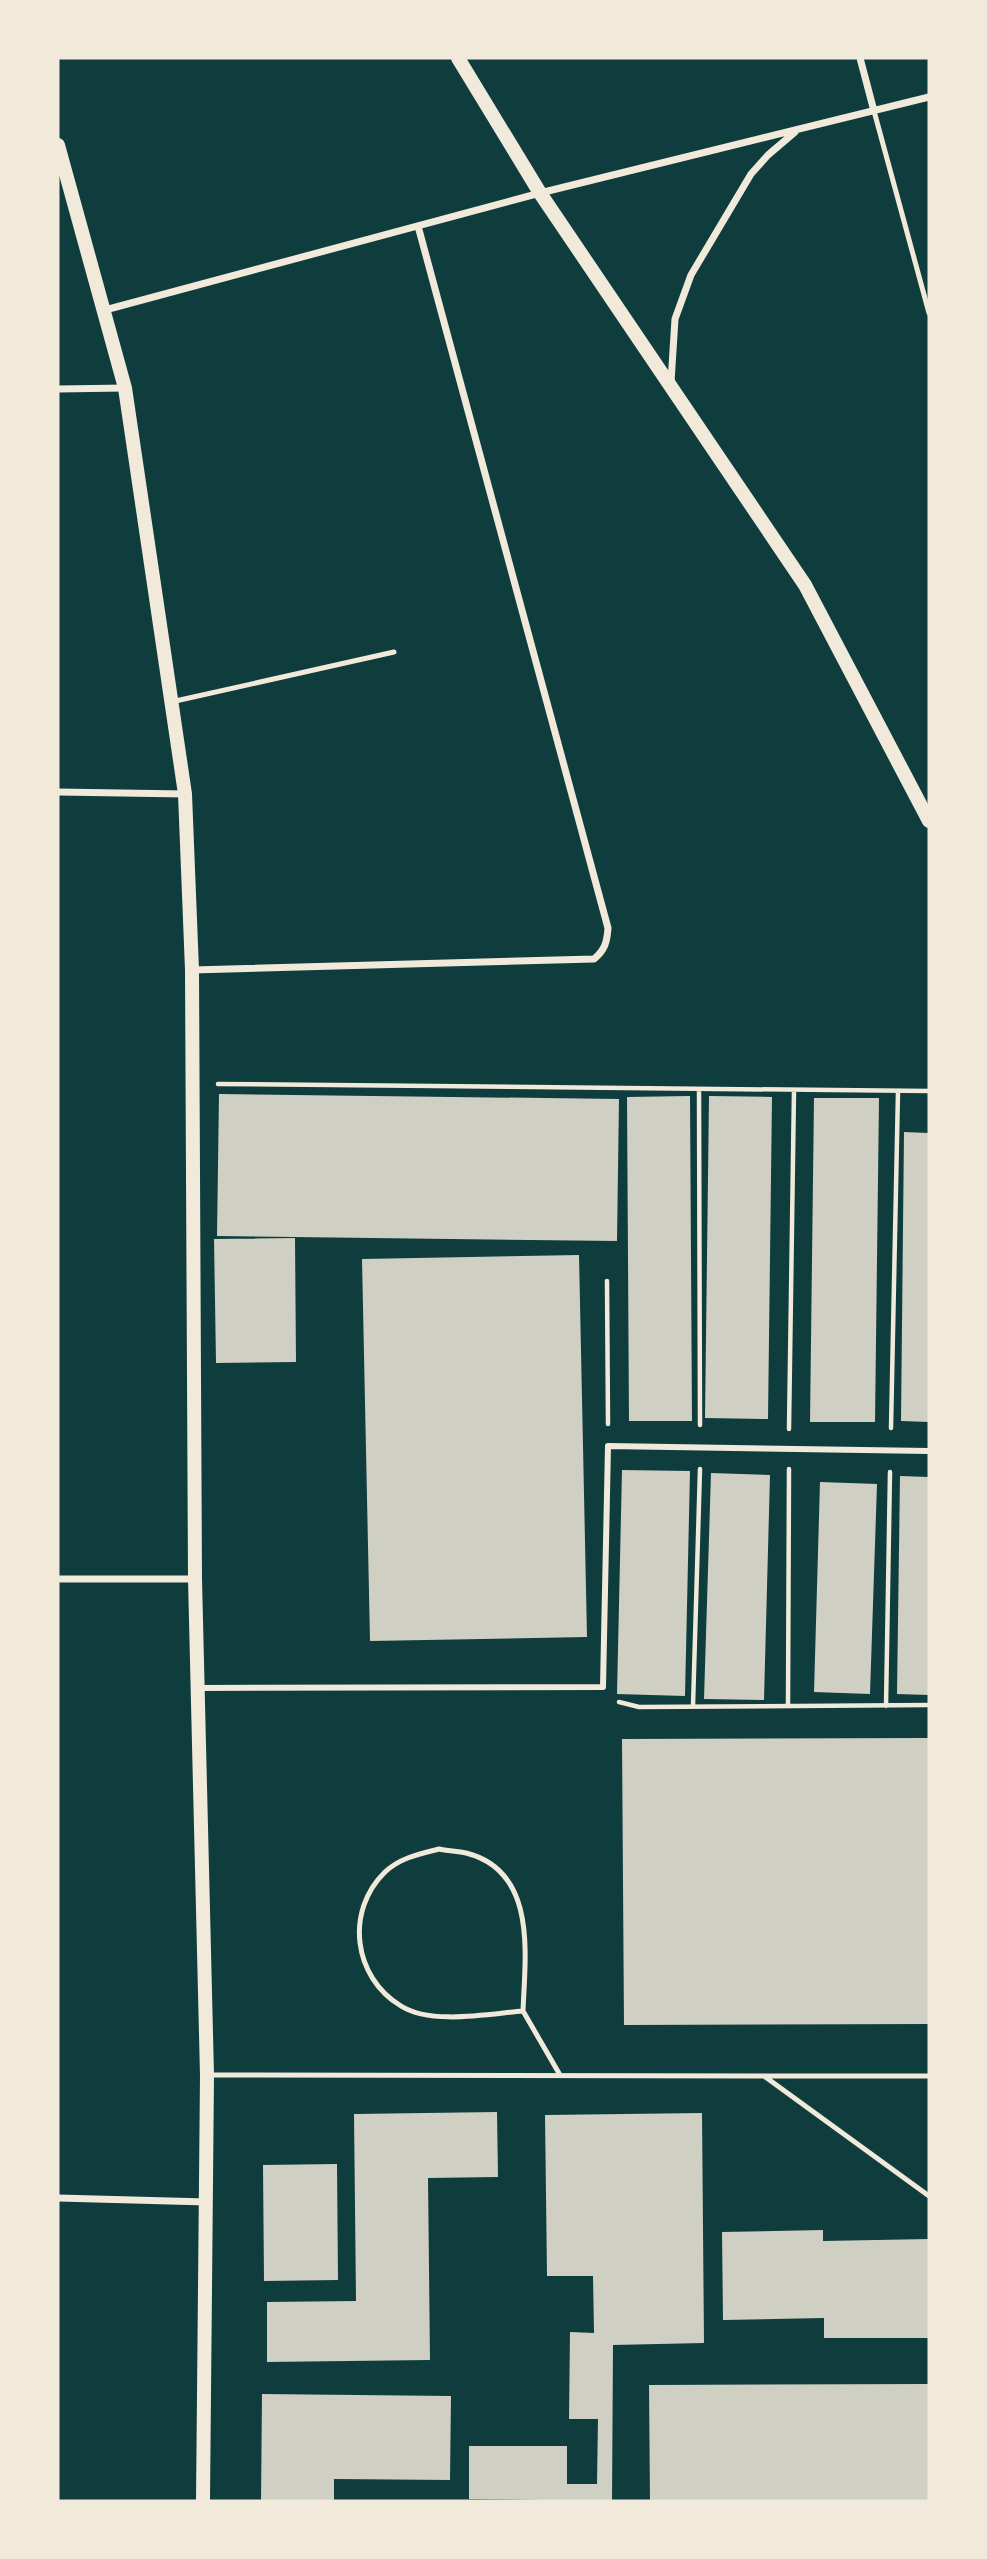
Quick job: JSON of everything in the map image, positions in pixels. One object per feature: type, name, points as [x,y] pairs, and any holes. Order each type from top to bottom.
[{"type":"main road","points":[[458,58],[540,193],[805,586],[929,821]]},
{"type":"main road","points":[[58,145],[125,388],[185,794],[192,970],[195,1579],[207,2075],[203,2501]]},
{"type":"street","points":[[860,58],[874,111]]},
{"type":"street","points":[[104,310],[540,193],[929,97]]},
{"type":"street","points":[[671,386],[675,319],[691,275],[751,174],[783,141],[799,129]]},
{"type":"street","points":[[192,970],[594,959],[603,951],[607,942],[608,928],[418,226]]},
{"type":"street","points":[[58,389],[125,388]]},
{"type":"street","points":[[58,792],[185,794]]},
{"type":"street","points":[[199,1688],[603,1687],[608,1446],[929,1451]]},
{"type":"street","points":[[58,1579],[195,1579]]},
{"type":"street","points":[[58,2199],[207,2202]]},
{"type":"lane","points":[[874,111],[929,313]]},
{"type":"lane","points":[[172,702],[394,652]]},
{"type":"lane","points":[[523,2011],[426,2015],[402,2007],[381,1991],[366,1969],[358,1944],[359,1918],[368,1894],[386,1871],[410,1856],[439,1849],[468,1853],[494,1866],[513,1888],[524,1915],[526,1944],[523,2011],[560,2075]]},
{"type":"lane","points":[[207,2075],[929,2076]]},
{"type":"lane","points":[[764,2076],[929,2196]]},
{"type":"path","points":[[192,1084],[929,1091]]},
{"type":"path","points":[[693,1706],[701,1448],[699,1089]]},
{"type":"path","points":[[788,1706],[794,1090]]},
{"type":"path","points":[[886,1706],[898,1090]]},
{"type":"path","points":[[607,1281],[608,1446]]},
{"type":"path","points":[[603,1687],[617,1701],[627,1706],[929,1705]]},
{"type":"building","points":[[219,1094],[619,1099],[617,1241],[217,1236]]},
{"type":"building","points":[[690,1096],[692,1421],[629,1421],[627,1097]]},
{"type":"building","points":[[709,1096],[772,1097],[768,1419],[705,1418]]},
{"type":"building","points":[[814,1098],[879,1098],[875,1422],[810,1422]]},
{"type":"building","points":[[904,1132],[929,1133],[929,1422],[901,1421]]},
{"type":"building","points":[[295,1238],[296,1362],[216,1363],[214,1239]]},
{"type":"building","points":[[579,1255],[587,1637],[370,1641],[362,1259]]},
{"type":"building","points":[[622,1470],[690,1471],[685,1696],[617,1694]]},
{"type":"building","points":[[711,1473],[770,1475],[764,1700],[704,1699]]},
{"type":"building","points":[[900,1476],[929,1477],[929,1695],[897,1694]]},
{"type":"building","points":[[820,1482],[877,1484],[870,1694],[814,1692]]},
{"type":"building","points":[[929,1738],[929,2024],[624,2025],[622,1739]]},
{"type":"building","points":[[497,2112],[498,2177],[428,2178],[430,2360],[267,2362],[267,2302],[356,2301],[354,2114]]},
{"type":"building","points":[[702,2113],[704,2343],[613,2345],[612,2501],[469,2499],[469,2446],[567,2446],[567,2484],[597,2484],[598,2419],[569,2419],[570,2332],[594,2333],[593,2276],[547,2276],[545,2115]]},
{"type":"building","points":[[337,2164],[338,2280],[264,2281],[263,2165]]},
{"type":"building","points":[[823,2230],[823,2241],[929,2239],[929,2338],[824,2338],[824,2318],[723,2320],[722,2232]]},
{"type":"building","points":[[929,2384],[929,2501],[650,2501],[649,2385]]},
{"type":"building","points":[[262,2394],[451,2396],[450,2480],[334,2479],[334,2501],[261,2501]]}]
